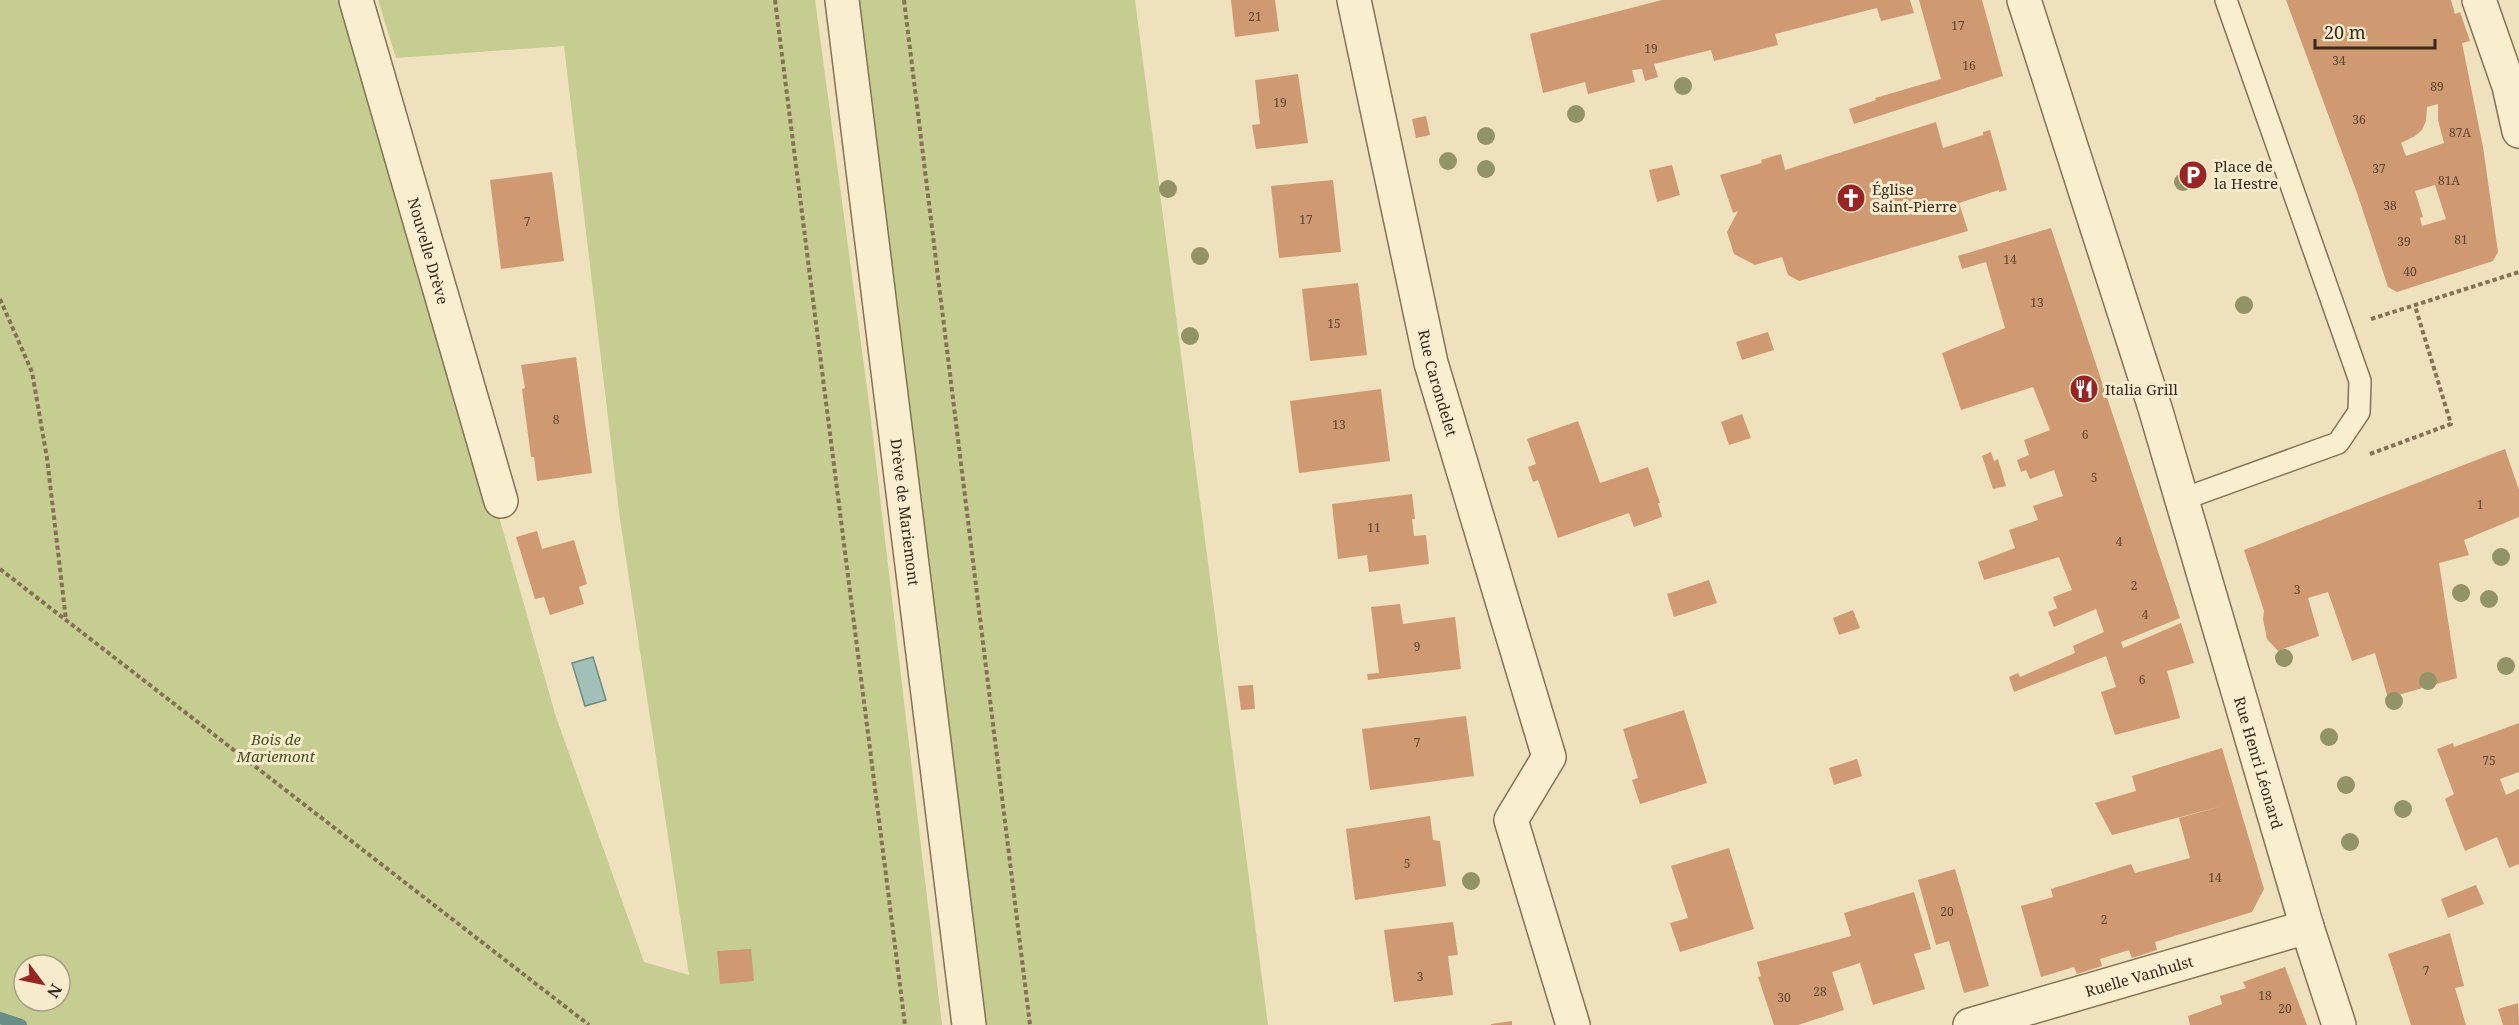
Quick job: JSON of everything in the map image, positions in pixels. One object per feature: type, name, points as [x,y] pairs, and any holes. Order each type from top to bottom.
[{"type":"street","name":"Nouvelle Drève","points":[[356,0],[501,501]]},
{"type":"street","name":"Drève de Mariemont","points":[[842,0],[969,1025]]},
{"type":"street","name":"Rue Carondelet","points":[[1354,0],[1431,363],[1549,757],[1511,820],[1574,1025]]},
{"type":"street","points":[[2024,0],[2183,499]]},
{"type":"street","points":[[2479,0],[2509,86],[2519,131]]},
{"type":"street","name":"Rue Henri Léonard","points":[[2183,499],[2307,927],[2339,1025]]},
{"type":"street","name":"Ruelle Vanhulst","points":[[1970,1025],[2307,927]]},
{"type":"lane","points":[[2183,499],[2338,443],[2359,412],[2360,381],[2226,0]]},
{"type":"path","points":[[776,0],[905,1025]]},
{"type":"path","points":[[904,0],[1030,1025]]},
{"type":"path","points":[[2342,329],[2519,272]]},
{"type":"path","points":[[0,298],[32,372],[47,458],[66,621]]},
{"type":"path","points":[[0,569],[589,1025]]},
{"type":"green space","name":"Bois de Mariemont","points":[[0,0],[347,0],[399,165],[556,717],[644,962],[689,975],[620,519],[564,46],[396,58],[378,0],[815,0],[869,403],[942,1025],[0,1025]]},
{"type":"green space","points":[[842,0],[1135,0],[1268,1025],[969,1025]]},
{"type":"water","points":[[593,657],[606,700],[585,706],[572,663]]},
{"type":"building","points":[[1231,0],[1275,0],[1279,31],[1235,37]]},
{"type":"building","points":[[1662,0],[1910,0],[1914,13],[1881,21],[1877,8],[1775,34],[1778,45],[1714,61],[1711,50],[1654,64],[1658,77],[1645,81],[1642,69],[1632,70],[1635,82],[1588,94],[1585,82],[1543,93],[1530,34]]},
{"type":"building","points":[[1919,0],[1982,0],[2003,76],[1854,124],[1849,109],[1876,100],[1875,98],[1941,79]]},
{"type":"building","points":[[2286,0],[2451,0],[2455,14],[2460,12],[2470,41],[2462,43],[2483,147],[2498,252],[2493,261],[2397,292],[2388,287],[2357,193]],"holes":[[[2438,104],[2438,120],[2444,143],[2406,156],[2401,143],[2422,130],[2426,121],[2427,107]],[[2435,185],[2446,219],[2422,226],[2420,218],[2423,217],[2415,191]]]},
{"type":"building","points":[[1298,74],[1308,143],[1256,149],[1252,125],[1260,124],[1255,80]]},
{"type":"building","points":[[1426,116],[1430,135],[1416,138],[1412,119]]},
{"type":"building","name":"Église Saint-Pierre","points":[[1936,122],[1943,148],[1983,135],[1983,132],[1990,130],[2007,190],[1999,192],[1999,190],[1959,203],[1968,231],[1799,281],[1788,275],[1782,257],[1755,265],[1734,254],[1727,232],[1738,211],[1733,213],[1720,175],[1762,163],[1761,160],[1781,154],[1785,170]]},
{"type":"building","points":[[1672,165],[1680,195],[1657,202],[1649,170]]},
{"type":"building","points":[[552,172],[564,261],[501,269],[490,180]]},
{"type":"building","points":[[1333,180],[1341,252],[1279,258],[1271,186]]},
{"type":"building","points":[[2051,228],[2180,618],[2121,642],[2123,648],[2181,623],[2194,663],[2167,671],[2180,718],[2115,735],[2101,692],[2116,687],[2106,656],[2014,692],[2009,677],[2018,673],[2020,677],[2075,653],[2073,646],[2104,632],[2096,609],[2054,627],[2048,612],[2057,608],[2053,597],[2072,590],[2059,557],[1984,580],[1978,562],[2015,548],[2009,530],[2038,520],[2033,506],[2063,496],[2054,470],[2030,479],[2026,470],[2021,472],[2017,460],[2029,455],[2024,440],[2050,430],[2033,387],[1961,410],[1942,353],[2005,328],[1986,262],[1962,269],[1958,256]]},
{"type":"building","points":[[1358,283],[1367,355],[1310,361],[1302,289]]},
{"type":"building","points":[[1768,332],[1774,350],[1742,360],[1736,342]]},
{"type":"building","points":[[576,357],[592,473],[537,481],[534,457],[531,457],[521,365]]},
{"type":"building","points":[[1381,389],[1390,461],[1299,473],[1290,401]]},
{"type":"building","points":[[1742,414],[1751,438],[1729,445],[1721,422]]},
{"type":"building","points":[[1578,421],[1600,483],[1648,467],[1660,503],[1658,503],[1662,517],[1634,527],[1629,513],[1558,538],[1538,480],[1533,482],[1528,467],[1536,464],[1527,439]]},
{"type":"building","points":[[2505,449],[2519,490],[2519,517],[2464,540],[2469,555],[2439,563],[2457,678],[2388,698],[2375,653],[2352,661],[2328,592],[2308,598],[2319,636],[2278,651],[2267,639],[2263,619],[2264,611],[2244,550]]},
{"type":"building","points":[[1991,452],[1994,461],[1998,459],[2006,486],[1993,489],[1982,456]]},
{"type":"building","points":[[1412,494],[1415,519],[1412,519],[1414,536],[1426,535],[1429,564],[1369,572],[1367,555],[1338,559],[1332,504]]},
{"type":"building","points":[[537,531],[542,549],[574,540],[587,584],[579,587],[584,604],[550,615],[544,597],[535,599],[516,537]]},
{"type":"building","points":[[1709,580],[1717,603],[1674,617],[1667,594]]},
{"type":"building","points":[[1400,604],[1403,624],[1455,617],[1461,669],[1368,680],[1367,674],[1379,673],[1371,607]]},
{"type":"building","points":[[1853,610],[1860,628],[1839,635],[1833,618]]},
{"type":"building","points":[[1253,685],[1255,709],[1241,710],[1238,686]]},
{"type":"building","points":[[1684,710],[1707,783],[1640,804],[1632,780],[1638,778],[1623,729]]},
{"type":"building","points":[[1466,716],[1474,776],[1370,790],[1362,729]]},
{"type":"building","points":[[2519,723],[2519,772],[2500,779],[2506,795],[2519,789],[2519,864],[2509,868],[2497,837],[2465,851],[2445,799],[2454,794],[2437,749],[2453,743],[2454,747]]},
{"type":"building","points":[[2222,748],[2264,889],[2252,912],[2155,942],[2157,950],[2132,958],[2129,950],[2100,959],[2102,966],[2077,974],[2074,967],[2041,977],[2021,906],[2053,897],[2051,889],[2131,864],[2135,873],[2190,858],[2179,818],[2222,806],[2112,835],[2095,803],[2136,791],[2132,776]]},
{"type":"building","points":[[1857,759],[1862,776],[1834,785],[1829,768]]},
{"type":"building","points":[[1430,816],[1433,840],[1440,841],[1446,886],[1355,900],[1346,829]]},
{"type":"building","points":[[1729,848],[1754,929],[1680,952],[1670,923],[1688,918],[1671,866]]},
{"type":"building","points":[[1955,869],[1989,986],[1964,993],[1949,941],[1936,945],[1918,880]]},
{"type":"building","points":[[2476,885],[2484,904],[2448,918],[2441,899]]},
{"type":"building","points":[[1914,892],[1931,949],[1914,954],[1925,989],[1873,1005],[1860,963],[1832,972],[1844,1010],[1798,1025],[1774,1025],[1758,977],[1761,976],[1757,962],[1851,936],[1844,913]]},
{"type":"building","points":[[1453,922],[1458,955],[1448,956],[1453,995],[1394,1002],[1384,930]]},
{"type":"building","points":[[2450,933],[2464,986],[2455,988],[2466,1025],[2411,1025],[2388,954]]},
{"type":"building","points":[[751,949],[754,981],[720,984],[717,951]]},
{"type":"building","points":[[2285,967],[2307,1025],[2190,1025],[2188,1016],[2222,1004],[2220,996],[2246,988],[2243,982]]},
{"type":"building","points":[[2518,1003],[2519,1025],[2503,1025],[2498,1009]]},
{"type":"building","points":[[1512,1021],[1512,1025],[1491,1025],[1491,1024]]},
{"type":"waterway","points":[[0,1018],[21,1025]]},
{"type":"place","name":"Place de la Hestre","points":[[2193,175]]},
{"type":"place","name":"Église Saint-Pierre","points":[[1851,198]]},
{"type":"place","name":"Italia Grill","points":[[2084,389]]}]
